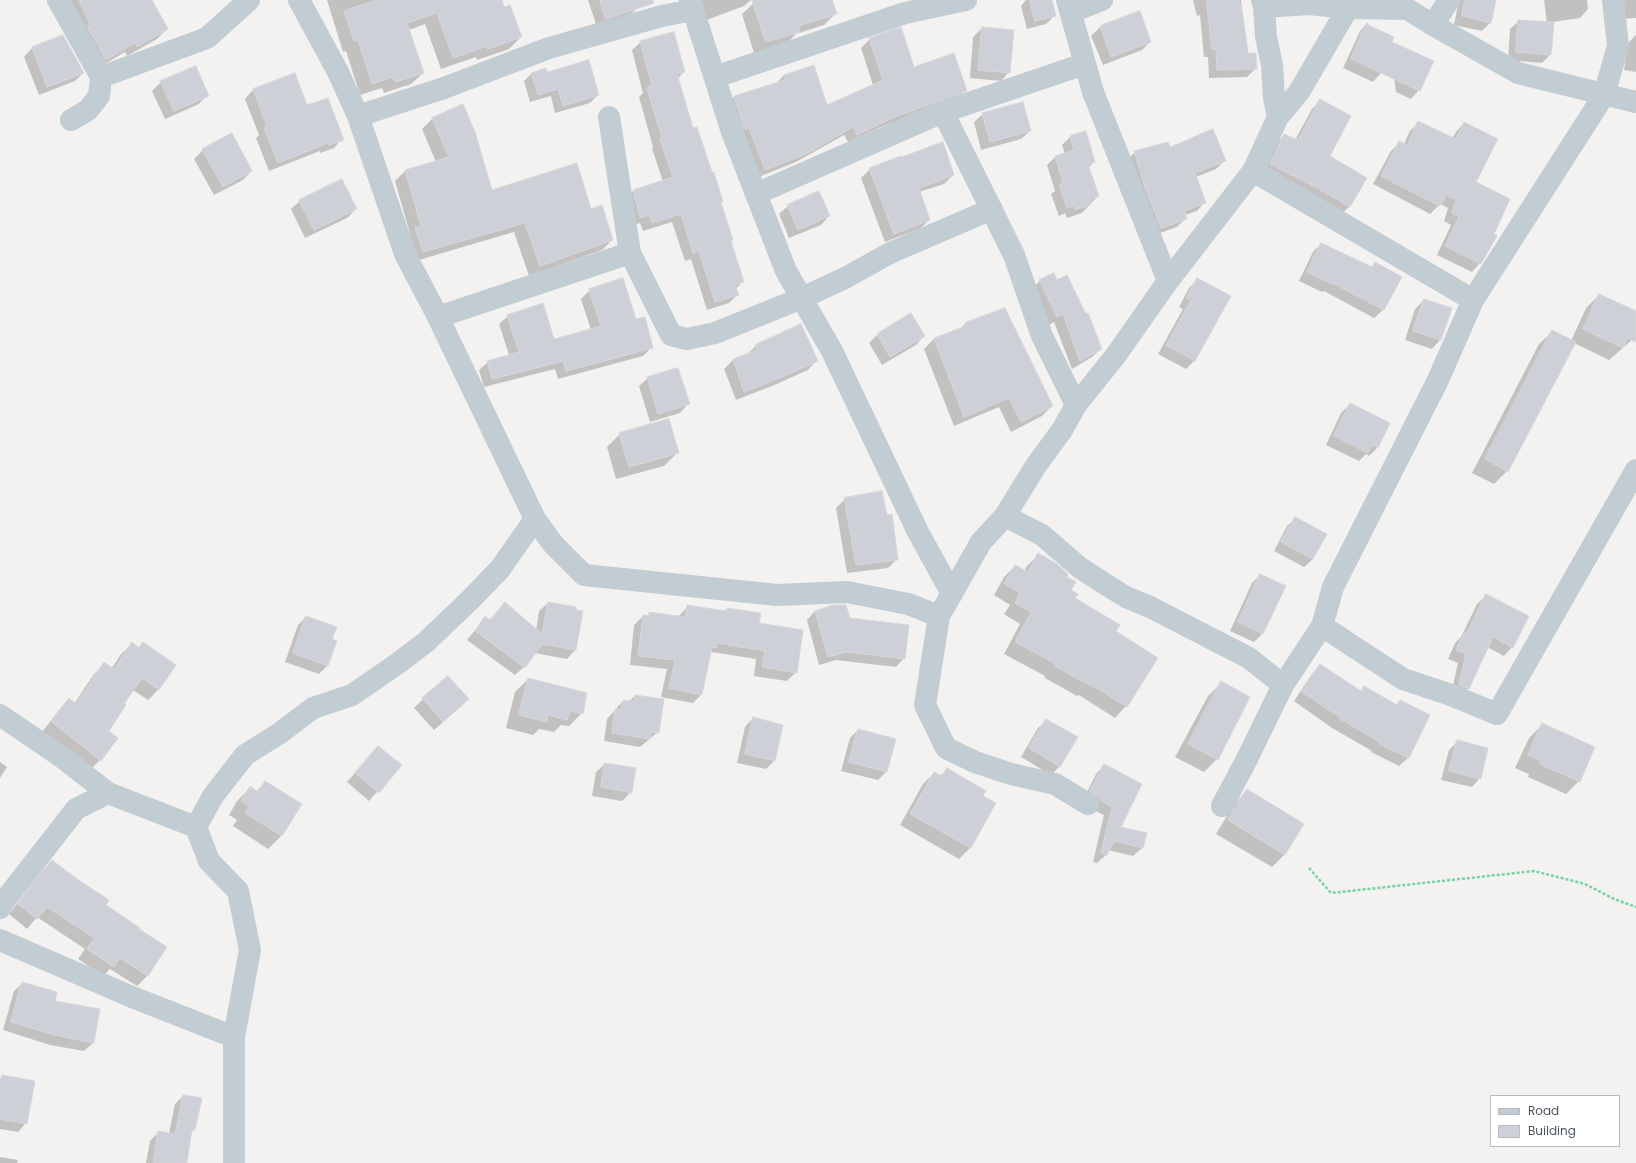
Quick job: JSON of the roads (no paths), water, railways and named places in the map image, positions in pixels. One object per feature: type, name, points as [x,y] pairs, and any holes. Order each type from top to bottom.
[{"type":"street","points":[[58,0],[101,77],[99,96],[88,110],[71,120]]},
{"type":"street","points":[[101,77],[207,38],[249,0]]},
{"type":"street","points":[[298,0],[338,72],[358,116],[405,254],[438,317],[535,518],[553,544],[584,575],[777,596],[847,592],[908,604],[939,616]]},
{"type":"street","points":[[715,77],[904,7],[966,0]]},
{"type":"street","points":[[1102,0],[1069,6],[1092,92],[1168,281]]},
{"type":"street","points":[[1433,25],[1449,0]]},
{"type":"street","points":[[1222,806],[1247,759],[1282,684],[1322,626],[1333,587],[1438,380],[1473,300],[1604,95],[1618,46],[1613,0]]},
{"type":"street","points":[[1278,117],[1274,98],[1272,65],[1266,37],[1263,3],[1309,4],[1348,8],[1407,9],[1518,73],[1636,102]]},
{"type":"street","points":[[358,116],[444,88],[549,48],[662,16],[692,5],[732,132],[786,271],[832,351],[918,532],[952,594]]},
{"type":"street","points":[[1088,804],[1055,784],[1011,774],[975,762],[946,748],[924,704],[939,616],[981,542],[1005,516],[1035,467],[1062,430],[1076,404],[1116,355],[1168,281],[1253,171],[1278,117],[1299,92],[1348,8]]},
{"type":"street","points":[[756,194],[943,112],[1084,64]]},
{"type":"street","points":[[943,112],[1014,255],[1042,336],[1076,404]]},
{"type":"street","points":[[608,117],[630,253],[671,335],[687,339],[715,333],[802,298],[845,278],[890,253],[992,209]]},
{"type":"street","points":[[1253,171],[1473,300]]},
{"type":"street","points":[[438,317],[630,253]]},
{"type":"street","points":[[1322,626],[1403,679],[1451,695],[1498,714],[1636,470]]},
{"type":"street","points":[[1005,516],[1042,535],[1080,567],[1126,597],[1150,607],[1249,658],[1282,684]]},
{"type":"street","points":[[196,828],[213,796],[245,755],[280,733],[313,708],[352,694],[397,664],[426,642],[500,569],[535,518]]},
{"type":"street","points":[[0,715],[63,758],[108,793],[196,828],[209,861],[238,891],[250,950],[234,1037],[234,1163]]},
{"type":"street","points":[[0,908],[76,809],[108,793]]},
{"type":"street","points":[[0,940],[132,997],[234,1037]]}]
